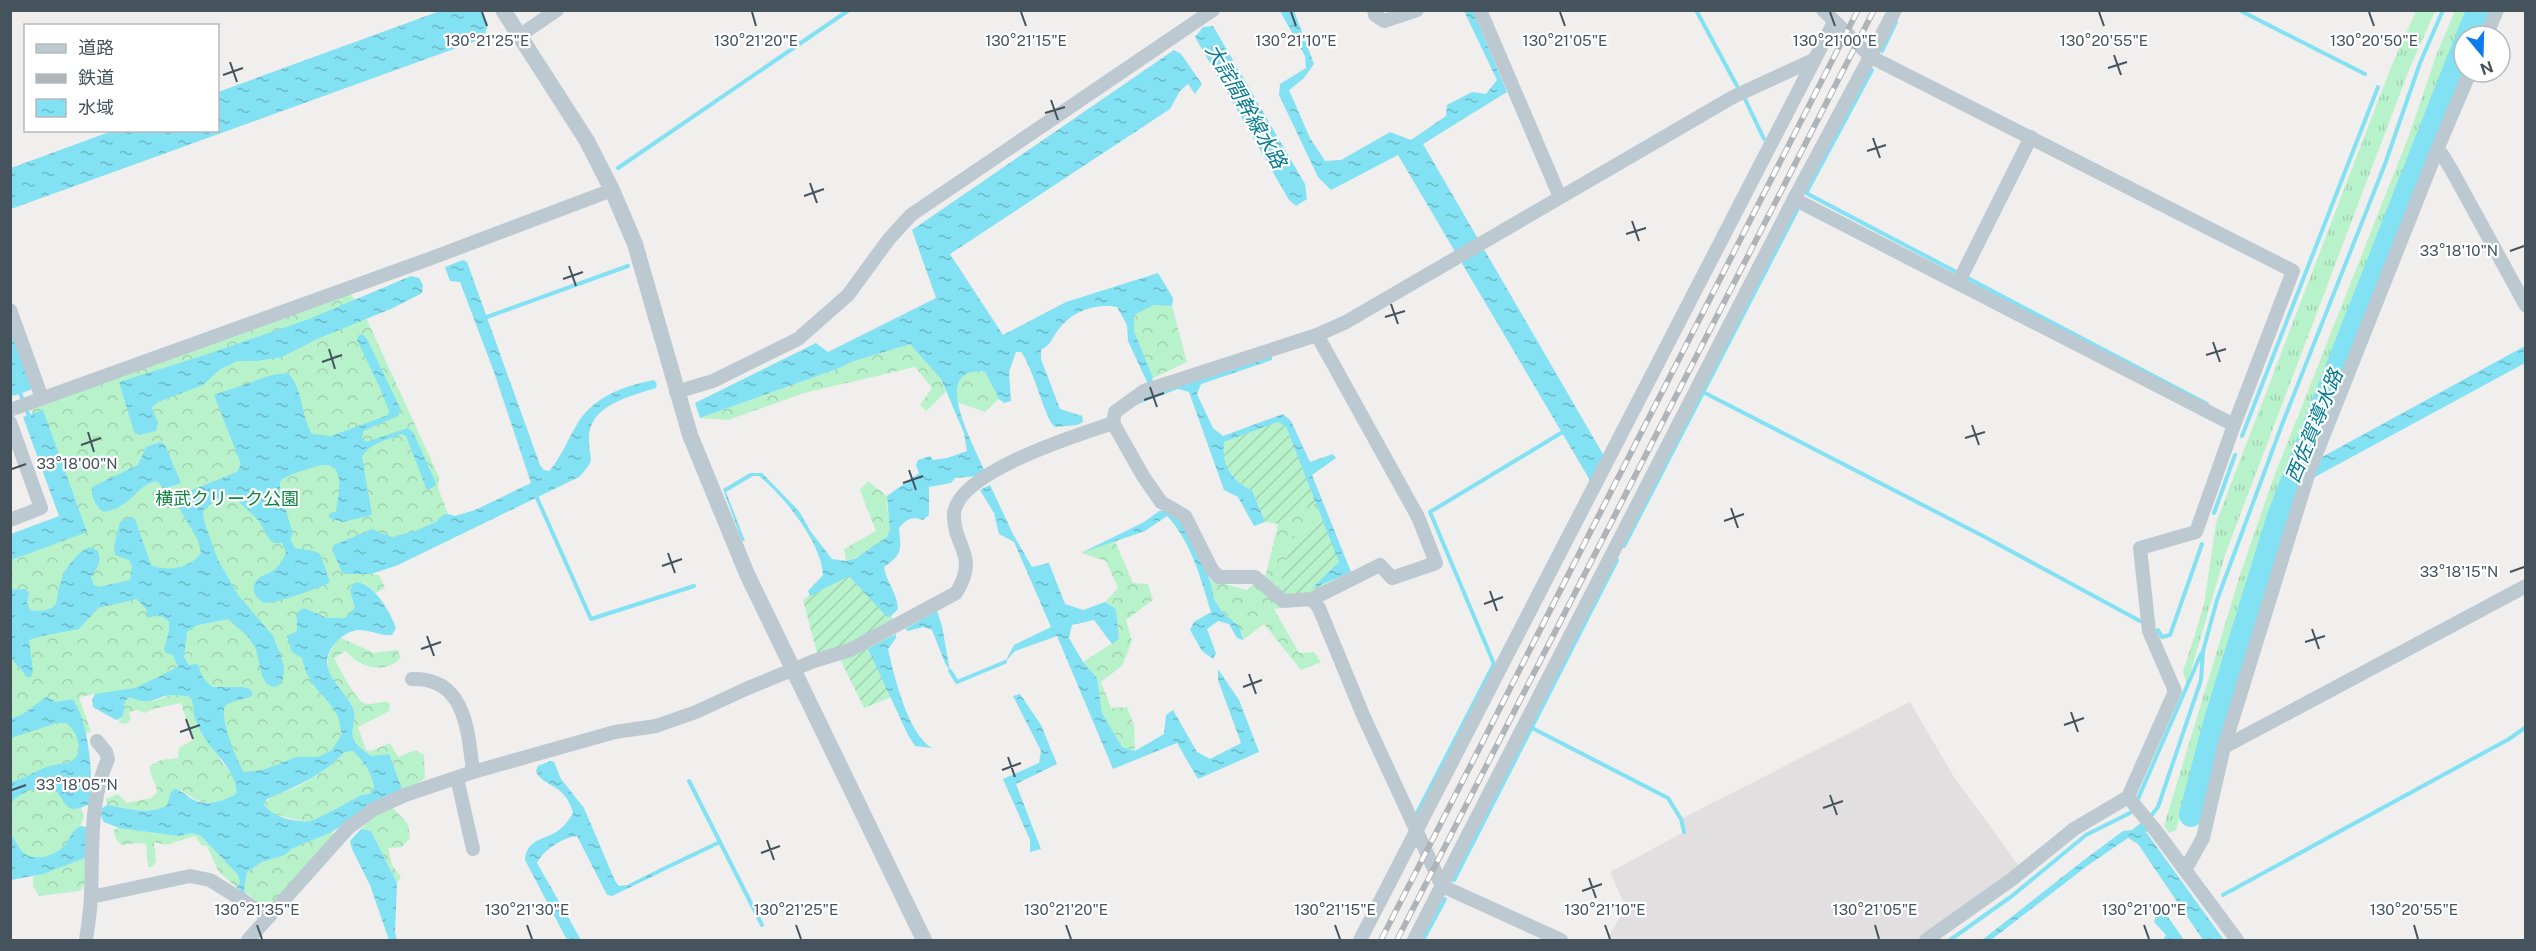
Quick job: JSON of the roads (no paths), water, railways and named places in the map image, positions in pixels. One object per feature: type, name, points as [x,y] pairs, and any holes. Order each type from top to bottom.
[{"type":"street","points":[[503,10],[587,141],[612,190],[635,244],[690,435],[747,574],[924,940]]},
{"type":"street","points":[[519,36],[557,10]]},
{"type":"street","points":[[1374,10],[1375,15],[1384,21],[1417,10]]},
{"type":"street","points":[[1480,10],[1560,197]]},
{"type":"street","points":[[1823,10],[1871,57],[2294,271],[2234,425],[2196,532],[2140,548],[2150,631],[2175,691],[2128,797],[2074,829],[2011,880],[1926,940]]},
{"type":"street","points":[[1414,940],[1794,199],[1895,10]]},
{"type":"street","points":[[2491,24],[2497,10]]},
{"type":"street","points":[[676,392],[713,381],[798,339],[848,295],[889,239],[911,215],[1201,18]]},
{"type":"street","points":[[1360,940],[1834,22]]},
{"type":"street","points":[[1317,334],[1418,517],[1436,563],[1392,578],[1380,565],[1312,599],[1283,601],[1255,577],[1220,577],[1212,570],[1185,516],[1161,502],[1143,476],[1113,423],[1115,412],[1144,391],[1317,334],[1346,322],[1732,97],[1813,60]]},
{"type":"street","points":[[2185,870],[2203,838],[2224,747],[2309,472],[2465,84]]},
{"type":"street","points":[[1958,282],[2031,137]]},
{"type":"street","points":[[2437,150],[2451,169],[2526,306]]},
{"type":"street","points":[[10,410],[429,259],[612,190]]},
{"type":"street","points":[[1794,199],[2234,425]]},
{"type":"street","points":[[10,310],[42,398]]},
{"type":"street","points":[[10,422],[41,508],[10,520]]},
{"type":"street","points":[[248,940],[348,828],[374,809],[394,799],[472,772],[615,732],[656,726],[696,712],[792,670],[850,650],[956,593],[966,578],[965,554],[954,516],[957,500],[967,488],[1044,446],[1113,423]]},
{"type":"street","points":[[2224,747],[2526,586]]},
{"type":"street","points":[[1312,599],[1320,608],[1363,715],[1442,886],[1561,940]]},
{"type":"street","points":[[412,679],[429,678],[452,695],[464,714],[472,772]]},
{"type":"street","points":[[86,940],[91,897],[92,820],[108,759],[106,752],[97,741]]},
{"type":"street","points":[[456,778],[473,849]]},
{"type":"street","points":[[2128,797],[2237,940]]},
{"type":"street","points":[[91,897],[190,876],[210,880],[268,917]]},
{"type":"water","points":[[440,11],[481,11],[488,24],[484,38],[11,209],[11,168],[109,132],[219,132],[219,92]]},
{"type":"water","points":[[1280,11],[1294,11],[1314,64],[1303,79],[1289,90],[1310,138],[1325,161],[1341,160],[1390,132],[1411,140],[1446,116],[1447,105],[1472,92],[1486,94],[1497,80],[1464,11],[1473,11],[1507,92],[1423,144],[1604,456],[1591,482],[1398,155],[1331,190],[1318,177],[1279,95],[1280,84],[1306,68],[1305,56]]},
{"type":"water","name":"大詫間幹線水路","points":[[1213,26],[1305,184],[1307,199],[1296,206],[1289,200],[1195,37],[1203,27]]},
{"type":"water","points":[[1174,50],[1181,54],[1202,84],[1195,94],[1188,84],[1180,91],[1170,109],[950,254],[1003,335],[1066,302],[1158,273],[1173,298],[1172,306],[1154,305],[1134,315],[1134,331],[1153,378],[1151,384],[1148,384],[1128,341],[1127,325],[1117,307],[1108,306],[1091,308],[1075,314],[1041,350],[1041,359],[1060,409],[1082,416],[1083,422],[1077,425],[1055,427],[1051,422],[1021,352],[1016,352],[1009,372],[1011,401],[1004,403],[999,399],[985,372],[968,373],[959,381],[957,393],[959,409],[984,470],[977,476],[955,478],[951,483],[929,487],[929,515],[923,520],[910,519],[899,528],[898,555],[884,567],[898,609],[890,617],[886,616],[849,576],[810,596],[808,591],[823,575],[821,562],[809,535],[790,507],[759,476],[753,476],[726,492],[745,541],[742,541],[723,489],[750,473],[762,473],[799,511],[811,532],[832,559],[846,561],[856,558],[887,537],[890,531],[887,496],[919,473],[916,465],[918,460],[930,456],[933,460],[947,458],[967,451],[964,433],[941,379],[910,344],[851,362],[700,418],[695,403],[816,343],[828,352],[936,298],[912,230]]},
{"type":"water","points":[[463,260],[467,262],[540,465],[544,470],[549,471],[553,466],[583,416],[600,400],[609,394],[654,380],[657,384],[656,388],[613,404],[596,418],[591,427],[589,439],[591,459],[579,477],[398,565],[371,574],[343,574],[332,550],[334,545],[372,529],[392,537],[415,531],[436,522],[443,515],[455,516],[475,510],[531,483],[494,372],[460,282],[450,281],[445,267]]},
{"type":"water","points":[[411,276],[419,278],[423,285],[422,293],[393,308],[317,339],[282,357],[237,361],[219,370],[203,385],[158,402],[152,408],[158,423],[156,431],[139,435],[134,432],[119,382],[309,319]]},
{"type":"water","points":[[10,330],[33,389],[13,396],[10,390]]},
{"type":"water","points":[[362,334],[367,339],[401,410],[398,416],[363,431],[362,438],[366,442],[408,428],[413,432],[436,483],[435,486],[428,490],[426,488],[406,436],[402,434],[374,445],[362,457],[372,515],[343,522],[329,518],[329,514],[336,511],[339,492],[336,470],[330,466],[310,468],[280,481],[280,490],[293,534],[290,539],[295,548],[320,554],[330,582],[267,603],[261,601],[254,592],[255,582],[281,562],[286,553],[282,543],[274,543],[270,540],[259,521],[231,494],[218,498],[203,511],[204,521],[218,560],[238,595],[273,636],[284,666],[283,680],[278,686],[272,687],[266,683],[262,676],[256,649],[248,637],[228,619],[197,625],[187,632],[184,657],[189,665],[197,664],[203,678],[212,687],[250,689],[253,695],[229,703],[224,710],[229,738],[244,772],[263,770],[296,757],[318,757],[332,750],[342,734],[339,719],[313,684],[302,658],[292,652],[287,636],[297,631],[297,612],[304,608],[327,618],[345,618],[355,608],[350,590],[354,583],[367,586],[380,598],[396,628],[392,635],[359,630],[346,634],[335,643],[329,652],[328,668],[353,709],[354,740],[371,756],[389,754],[402,789],[379,799],[332,832],[291,849],[285,855],[262,862],[247,872],[244,891],[249,897],[237,888],[240,882],[238,875],[201,836],[192,833],[178,836],[119,828],[104,822],[101,816],[102,808],[107,805],[145,811],[160,808],[167,805],[171,792],[175,789],[203,803],[220,801],[236,794],[234,779],[200,729],[190,697],[178,695],[144,701],[130,697],[125,701],[123,716],[116,720],[93,707],[92,700],[95,694],[135,688],[178,667],[173,655],[166,653],[164,649],[169,622],[159,616],[148,618],[146,609],[137,599],[98,608],[79,629],[29,640],[33,671],[31,677],[27,677],[11,658],[10,590],[25,589],[29,593],[27,603],[30,610],[41,611],[52,608],[57,601],[66,570],[74,558],[90,547],[97,550],[99,558],[91,577],[94,585],[99,587],[130,580],[132,566],[129,560],[115,555],[114,546],[120,522],[131,517],[135,519],[151,565],[178,568],[191,563],[201,553],[198,540],[175,501],[179,495],[237,472],[241,464],[214,395],[272,375],[288,373],[297,387],[305,418],[312,434],[331,436],[388,415],[389,411],[380,388],[357,340]],"holes":[[[353,751],[371,777],[374,788],[369,794],[361,795],[311,821],[285,818],[273,813],[264,805],[267,799],[319,774],[344,752]]]},
{"type":"water","points":[[2525,346],[2525,363],[2313,478],[2322,457]]},
{"type":"water","points":[[1272,353],[1272,360],[1201,384],[1197,394],[1213,428],[1223,436],[1283,414],[1291,421],[1310,462],[1333,454],[1336,458],[1312,475],[1351,572],[1311,589],[1339,562],[1286,427],[1278,422],[1224,442],[1224,458],[1229,471],[1238,482],[1252,490],[1265,522],[1254,526],[1238,497],[1224,490],[1189,392],[1178,389],[1130,407],[1155,391]]},
{"type":"water","points":[[43,410],[87,532],[11,560],[11,534],[59,516],[23,417]]},
{"type":"water","points":[[160,442],[165,445],[181,483],[164,489],[157,481],[143,487],[119,507],[105,512],[99,508],[93,498],[92,487],[138,465],[146,447]]},
{"type":"water","points":[[990,485],[1013,534],[1032,567],[1049,563],[1065,604],[1083,610],[1105,602],[1116,609],[1119,639],[1112,644],[1094,620],[1072,625],[1069,638],[1083,662],[1097,678],[1102,713],[1122,747],[1135,751],[1164,734],[1166,715],[1173,710],[1197,752],[1210,759],[1241,743],[1218,680],[1218,669],[1239,700],[1259,752],[1198,779],[1177,743],[1113,769],[1057,636],[1015,651],[1005,662],[1014,645],[1051,627],[1014,542],[999,534],[994,513],[980,490]]},
{"type":"water","points":[[1159,511],[1172,511],[1183,522],[1210,580],[1214,599],[1223,613],[1239,626],[1243,640],[1237,638],[1229,624],[1218,621],[1207,629],[1216,653],[1213,659],[1202,651],[1190,630],[1194,622],[1211,612],[1189,549],[1167,516],[1145,531],[1081,553],[1144,522]]},
{"type":"water","points":[[937,611],[950,671],[932,630],[923,627],[908,631],[905,629]]},
{"type":"water","points":[[896,634],[896,638],[888,649],[898,688],[909,718],[923,741],[932,748],[915,746],[868,649]]},
{"type":"water","points":[[1020,694],[1041,725],[1057,764],[1016,784],[1041,849],[1030,852],[1030,840],[1003,779],[1039,763],[1041,751],[1013,696]]},
{"type":"water","points":[[46,697],[57,702],[72,699],[82,719],[89,750],[91,794],[89,804],[80,808],[69,807],[55,790],[45,787],[22,794],[11,804],[11,782],[45,768],[71,761],[77,756],[79,746],[76,735],[66,723],[56,723],[11,738],[11,719],[23,714]]},
{"type":"water","points":[[550,761],[554,762],[561,779],[584,808],[619,886],[627,885],[659,869],[660,873],[612,896],[607,895],[577,836],[566,839],[549,849],[537,863],[581,940],[567,940],[525,860],[528,848],[532,844],[559,830],[573,813],[565,796],[539,776],[536,771],[538,766]]},
{"type":"water","points":[[2143,821],[2149,828],[2146,832],[2224,940],[2203,940],[2138,844],[2128,838],[2087,866],[1991,940],[1982,940],[2123,831],[2132,830]]},
{"type":"water","points":[[81,826],[86,827],[89,833],[85,858],[43,874],[11,880],[10,835],[28,856],[44,857],[59,850]]},
{"type":"water","points":[[361,829],[371,831],[397,883],[395,933],[397,940],[389,940],[370,885],[352,849],[350,841]]},
{"type":"water","points":[[2157,912],[2168,917],[2184,940],[2163,940],[2166,935],[2154,922]]},
{"type":"waterway","points":[[618,168],[849,10]]},
{"type":"waterway","points":[[1696,10],[1737,86]]},
{"type":"waterway","points":[[2239,10],[2365,74]]},
{"type":"waterway","points":[[2150,817],[2158,807],[2201,680],[2203,651],[2217,600],[2283,422],[2385,164],[2420,63],[2443,10]]},
{"type":"waterway","name":"西佐賀導水路","points":[[2473,24],[2479,10]]},
{"type":"waterway","points":[[1882,51],[1896,22]]},
{"type":"waterway","points":[[1872,70],[1806,193],[2207,404]]},
{"type":"waterway","name":"西佐賀導水路","points":[[2191,815],[2215,723],[2279,516],[2452,76]]},
{"type":"waterway","points":[[2242,436],[2378,87]]},
{"type":"waterway","points":[[1745,99],[1764,139]]},
{"type":"waterway","points":[[1624,546],[1797,210]]},
{"type":"waterway","points":[[487,317],[628,266]]},
{"type":"waterway","points":[[19,390],[30,419]]},
{"type":"waterway","points":[[1703,392],[1983,536],[2140,621]]},
{"type":"waterway","points":[[1416,815],[1494,664],[1430,512],[1561,433]]},
{"type":"waterway","points":[[2214,513],[2235,455]]},
{"type":"waterway","points":[[537,498],[591,619],[694,586]]},
{"type":"waterway","points":[[2158,630],[2162,637],[2170,635],[2202,544]]},
{"type":"waterway","points":[[1454,880],[1617,560]]},
{"type":"waterway","points":[[2137,801],[2201,654]]},
{"type":"waterway","points":[[950,671],[957,682],[1005,662]]},
{"type":"waterway","points":[[2223,895],[2509,739],[2526,727]]},
{"type":"waterway","points":[[1532,728],[1668,798],[1681,819],[1684,832]]},
{"type":"waterway","points":[[689,781],[762,925]]},
{"type":"waterway","points":[[1950,940],[2012,896],[2086,835],[2132,812],[2134,808]]},
{"type":"waterway","points":[[659,871],[720,842]]},
{"type":"waterway","points":[[1423,940],[1445,899]]},
{"type":"railway","points":[[1381,940],[1858,10]]},
{"type":"railway","points":[[1397,940],[1874,10]]},
{"type":"park label","name":"横武クリーク公園","points":[[227,499]]}]
